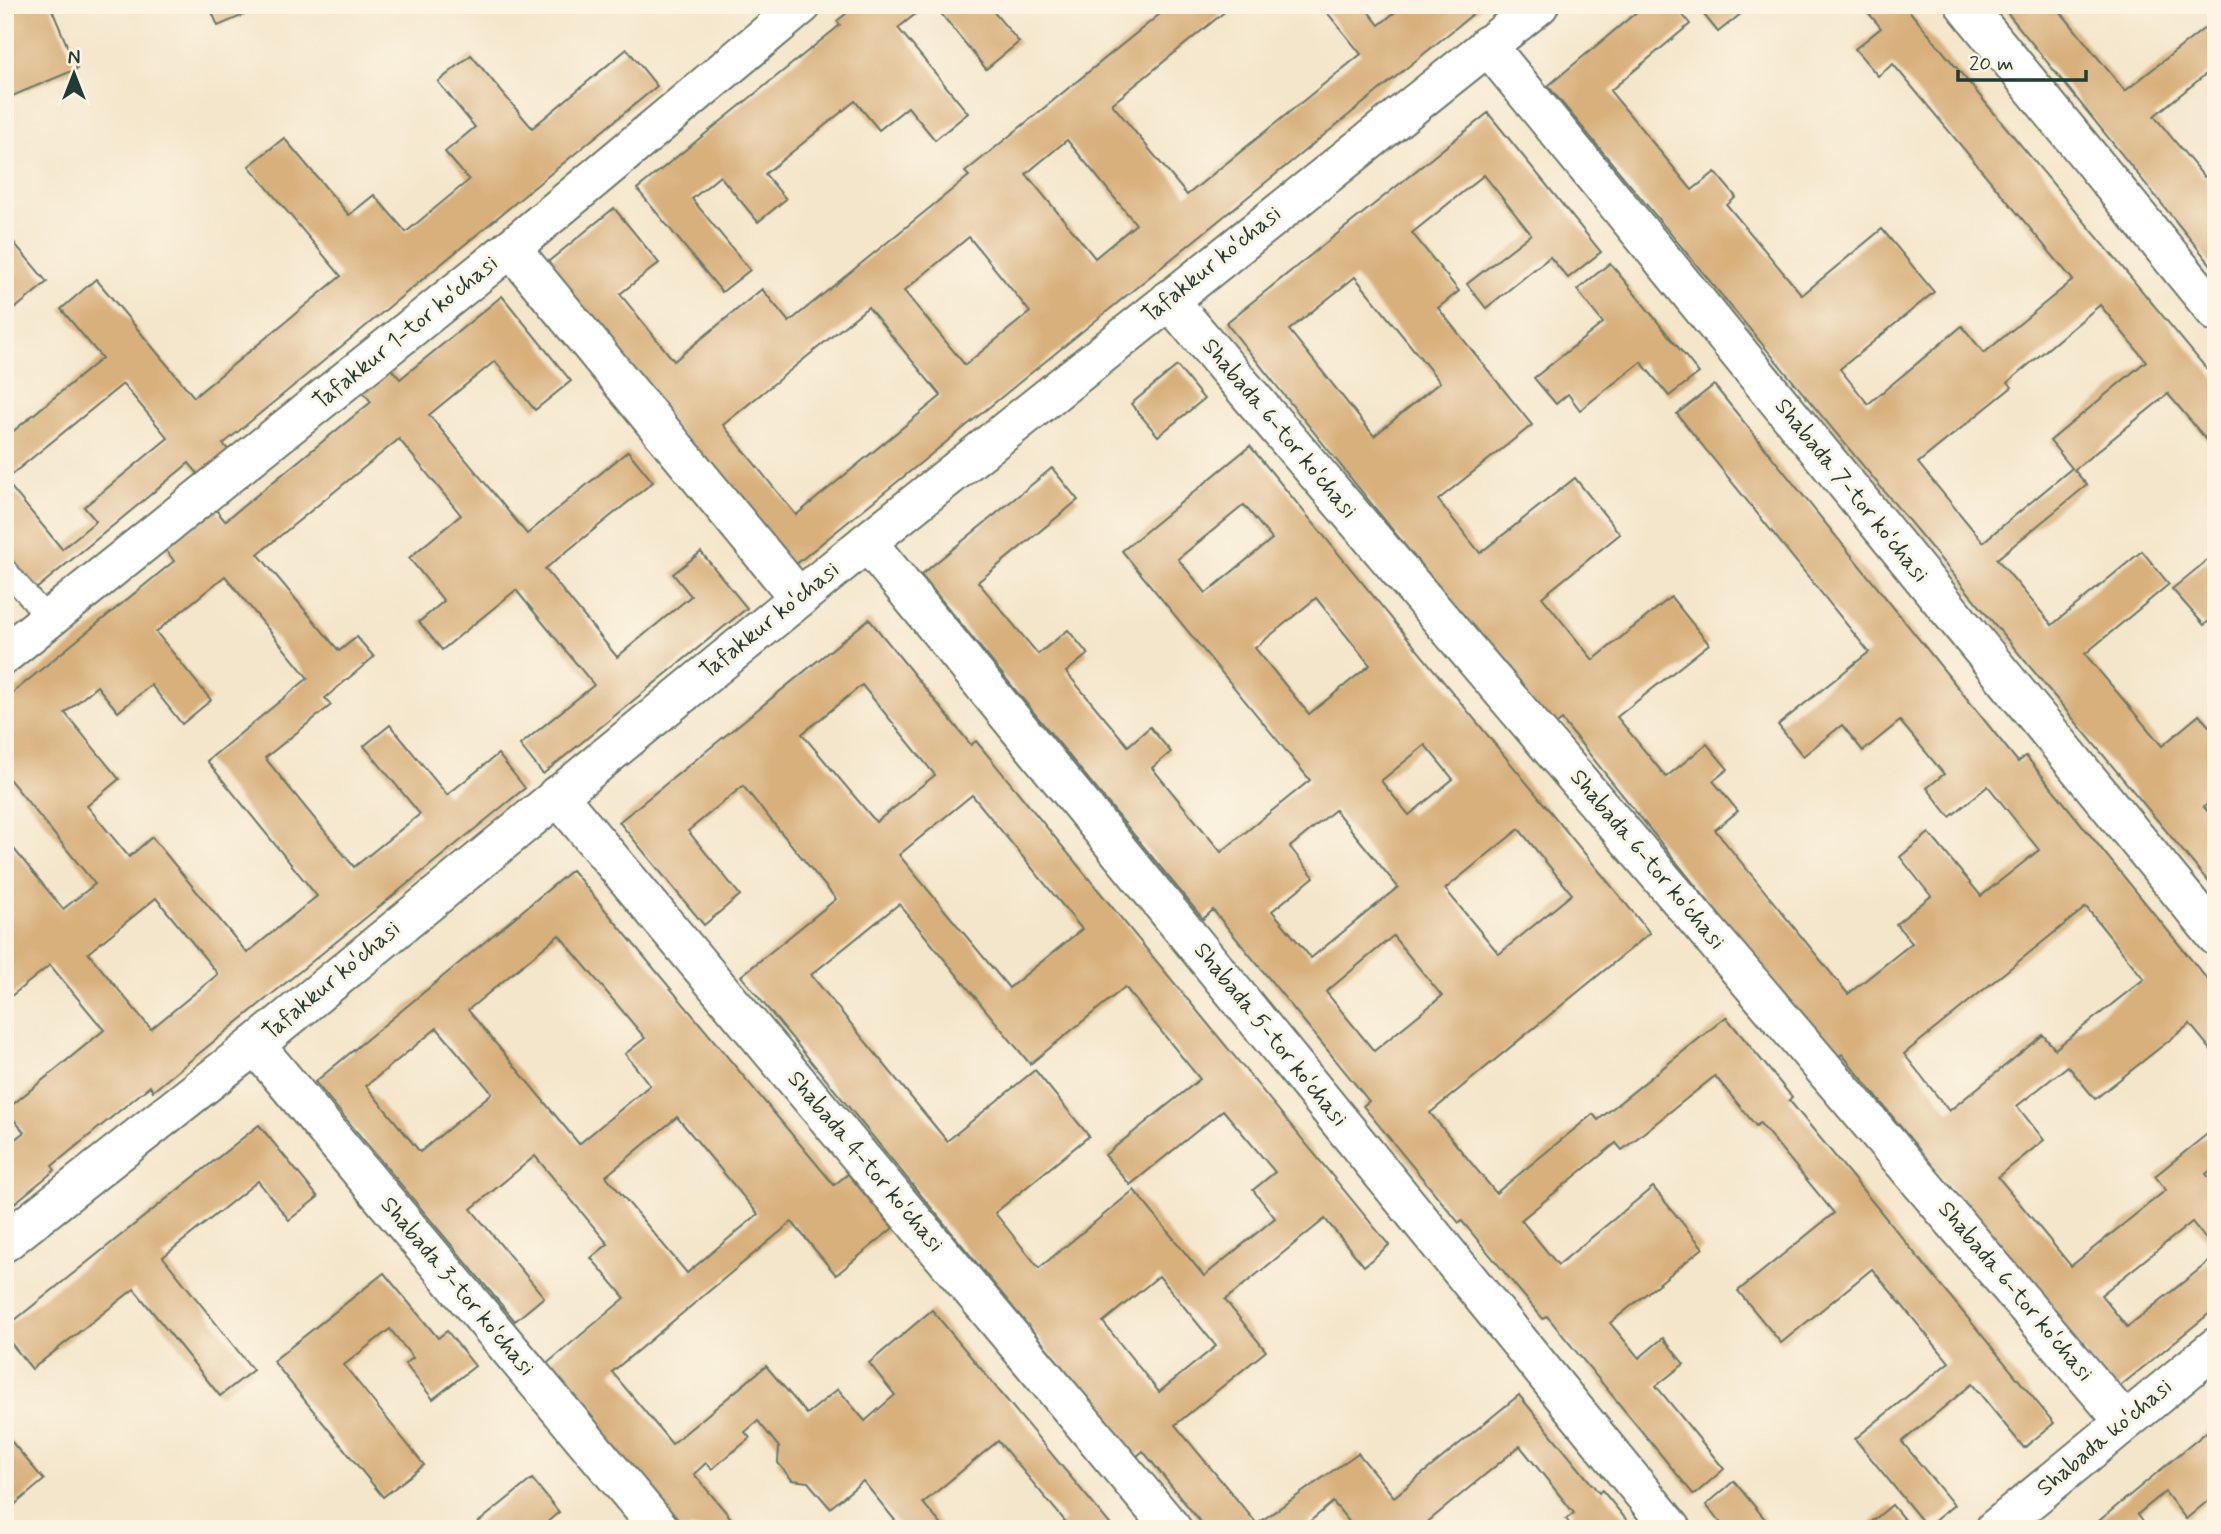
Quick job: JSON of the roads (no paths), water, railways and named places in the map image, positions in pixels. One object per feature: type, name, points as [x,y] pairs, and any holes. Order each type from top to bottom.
[{"type":"street","name":"Tafakkur 1-tor koʻchasi","points":[[5,654],[512,248],[803,5]]},
{"type":"street","name":"Tafakkur koʻchasi","points":[[5,1242],[255,1045],[867,542],[1539,5]]},
{"type":"street","points":[[1965,5],[2216,312]]},
{"type":"street","name":"Shabada 7-tor koʻchasi","points":[[1487,45],[2216,936]]},
{"type":"street","points":[[512,248],[799,598]]},
{"type":"street","name":"Shabada 6-tor koʻchasi","points":[[1169,300],[2124,1421]]},
{"type":"street","name":"Shabada 5-tor koʻchasi","points":[[867,542],[1672,1529]]},
{"type":"street","name":"Shabada 4-tor koʻchasi","points":[[557,796],[1172,1529]]},
{"type":"street","name":"Shabada 3-tor koʻchasi","points":[[255,1045],[660,1529]]},
{"type":"street","name":"Shabada koʻchasi","points":[[1995,1529],[2216,1347]]},
{"type":"lane","points":[[5,569],[49,620]]}]
